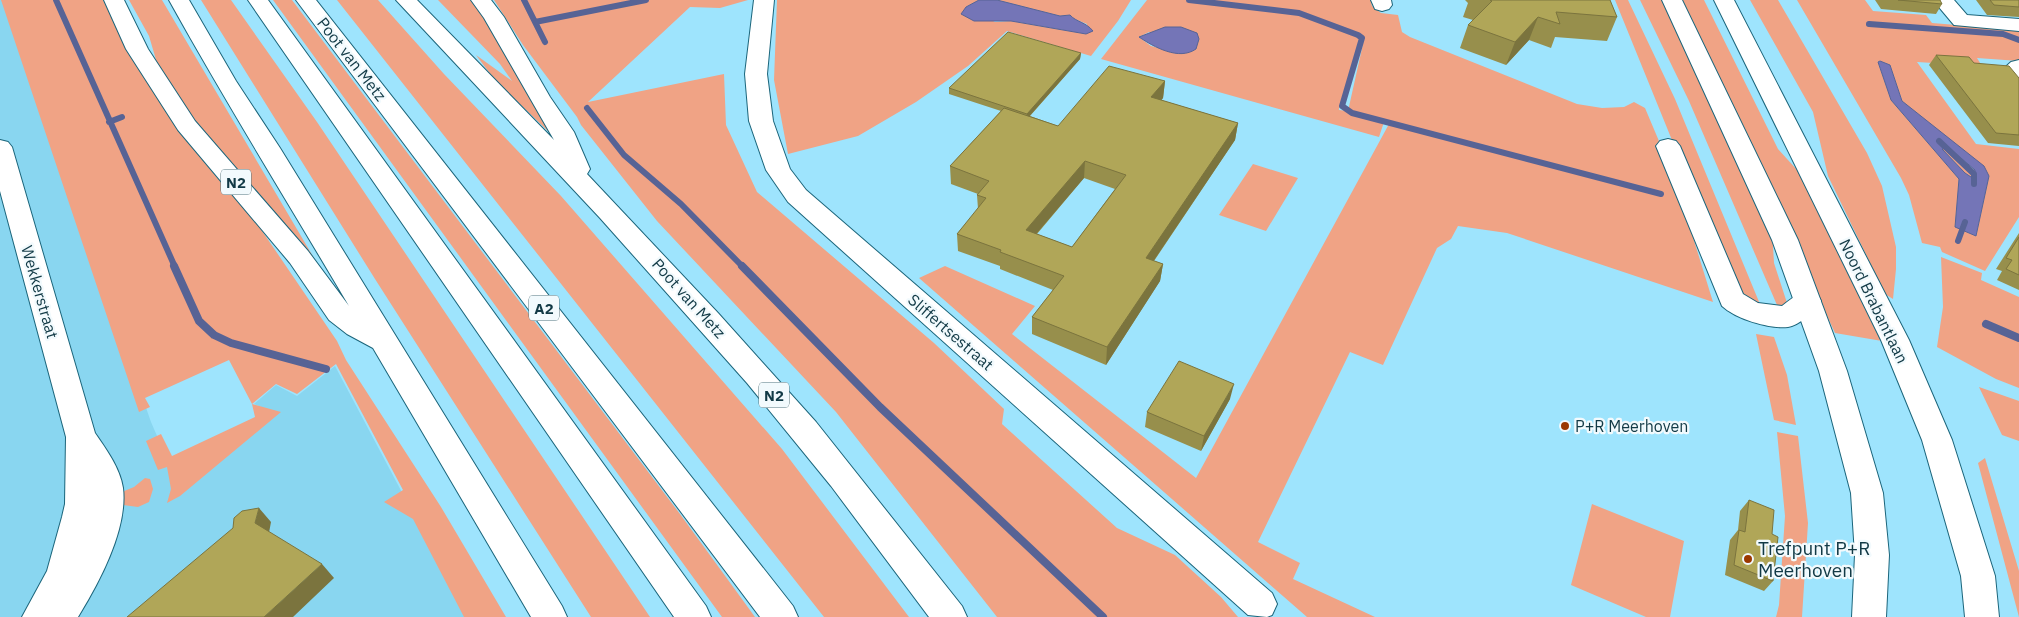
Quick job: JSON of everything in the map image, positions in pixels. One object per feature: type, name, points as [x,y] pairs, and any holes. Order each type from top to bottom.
[{"type":"main road","name":"N2","points":[[114,0],[137,49],[186,125],[299,257],[339,312],[357,327],[384,341]]},
{"type":"main road","points":[[179,0],[225,81],[268,148],[550,617]]},
{"type":"main road","points":[[258,0],[694,617]]},
{"type":"main road","name":"Poot van Metz","points":[[306,0],[782,617]]},
{"type":"main road","name":"Poot van Metz","points":[[406,0],[656,261],[806,432],[950,617]]},
{"type":"main road","name":"N2","points":[[481,0],[494,17],[539,97],[562,132],[584,184]]},
{"type":"main road","name":"Sliffertsestraat","points":[[764,0],[756,74],[761,121],[778,170],[797,196],[1260,604]]},
{"type":"main road","points":[[1672,0],[1784,240],[1838,386],[1866,494],[1872,555],[1868,617]]},
{"type":"main road","name":"Noord Brabantlaan","points":[[1724,0],[1901,353],[1937,440],[1978,576],[1982,617]]},
{"type":"main road","points":[[1943,0],[1960,21],[2019,25]]},
{"type":"main road","points":[[2019,66],[2011,72],[2019,81]]},
{"type":"main road","points":[[1668,146],[1732,299],[1738,306],[1757,313],[1787,317],[1807,301]]},
{"type":"main road","name":"Wekkerstraat","points":[[0,147],[81,437],[81,504],[78,517],[62,575],[39,617]]},
{"type":"main road","name":"Wekkerstraat","points":[[58,617],[72,599],[88,568],[108,494],[105,481],[89,448],[81,437]]},
{"type":"shaded area","points":[[0,0],[13,0],[79,216],[151,422],[179,487],[276,413],[254,404],[276,385],[297,396],[335,366],[468,617],[0,617]]},
{"type":"shaded area","points":[[1,0],[103,0],[159,99],[210,169],[256,222],[337,341],[346,360],[441,507],[506,617],[464,617],[413,519],[384,502],[403,490],[336,364],[297,394],[276,384],[252,404],[229,360],[145,398],[150,407],[139,412]]},
{"type":"shaded area","points":[[129,0],[162,0],[321,270],[191,121],[162,80],[149,36]]},
{"type":"shaded area","points":[[201,0],[231,0],[317,122],[650,617],[591,617],[375,279]]},
{"type":"shaded area","points":[[273,0],[292,0],[680,514],[755,617],[722,617]]},
{"type":"shaded area","points":[[337,0],[378,0],[444,74],[561,196],[782,449],[909,617],[824,617]]},
{"type":"shaded area","points":[[438,0],[474,0],[554,137],[494,79],[476,55],[512,81],[500,64]]},
{"type":"shaded area","points":[[494,0],[748,0],[720,8],[690,7],[588,102],[724,74],[726,125],[757,192],[934,343],[1004,409],[1002,424],[1117,528],[1175,555],[1221,597],[1238,617],[997,617],[836,412],[657,221],[581,125],[523,45]]},
{"type":"shaded area","points":[[777,0],[979,0],[966,7],[995,22],[1011,21],[1086,34],[1087,24],[1072,18],[1070,15],[1060,16],[997,0],[1131,0],[1118,21],[1091,56],[1007,31],[968,66],[916,102],[858,136],[788,154],[774,80]]},
{"type":"shaded area","points":[[979,0],[997,0],[1060,16],[1070,15],[1093,31],[1086,34],[1011,21],[974,21],[961,14],[966,7]]},
{"type":"shaded area","points":[[1147,0],[1371,0],[1372,6],[1381,13],[1398,15],[1402,32],[1410,37],[1577,104],[1602,108],[1624,107],[1634,102],[1645,108],[1675,179],[1713,302],[1507,233],[1458,226],[1451,239],[1437,248],[1383,365],[1350,352],[1258,542],[1300,563],[1293,579],[1375,617],[1307,617],[919,278],[945,266],[1035,306],[1012,334],[1196,478],[1389,124],[1384,122],[1379,137],[1101,59]],"holes":[[[1149,32],[1183,54],[1151,46],[1139,37]],[[1363,44],[1348,111],[1339,110],[1339,109]]]},
{"type":"shaded area","points":[[1615,0],[1628,0],[1675,99],[1762,309],[1745,302],[1676,150]]},
{"type":"shaded area","points":[[1640,0],[1665,0],[1772,229],[1774,263],[1787,303],[1780,312],[1689,101]]},
{"type":"shaded area","points":[[1681,0],[1704,0],[1778,149],[1808,182],[1882,341],[1835,333]]},
{"type":"shaded area","points":[[1750,0],[1778,0],[1867,153],[1882,186],[1896,247],[1893,299],[1885,294],[1828,176],[1813,112]]},
{"type":"shaded area","points":[[1797,0],[1865,0],[1873,11],[1926,15],[1932,23],[2019,30],[2019,61],[1977,58],[1982,66],[1917,62],[1976,144],[2019,149],[2019,217],[1985,271],[1942,252],[1940,247],[1922,243],[1909,195],[1901,178]],"holes":[[[1878,62],[1890,65],[1902,101],[1989,176],[1976,236],[1955,227],[1959,179],[1891,100]]]},
{"type":"shaded area","points":[[1165,27],[1181,27],[1197,33],[1199,39],[1196,49],[1182,54],[1174,53],[1152,45],[1139,37]]},
{"type":"shaded area","points":[[1878,62],[1890,65],[1902,101],[1984,166],[1989,176],[1976,236],[1955,227],[1959,179],[1891,100]],"holes":[[[1949,148],[1975,170],[1974,175],[1971,177],[1942,149]]]},
{"type":"shaded area","points":[[1948,148],[1975,171],[1974,175],[1971,177],[1965,173],[1942,149]]},
{"type":"shaded area","points":[[1253,164],[1298,178],[1266,231],[1219,215]]},
{"type":"shaded area","points":[[1941,257],[1982,273],[1981,280],[2019,297],[2019,388],[1996,379],[1937,347],[1943,307]]},
{"type":"shaded area","points":[[1756,334],[1774,337],[1787,375],[1796,425],[1774,420]]},
{"type":"shaded area","points":[[1979,387],[2019,401],[2019,441],[2002,435]]},
{"type":"shaded area","points":[[252,404],[281,412],[180,496],[167,503],[171,489],[167,467],[158,470],[146,441],[161,434],[172,456],[255,417]]},
{"type":"shaded area","points":[[1777,432],[1798,436],[1808,523],[1802,617],[1776,617],[1779,605],[1785,516]]},
{"type":"shaded area","points":[[1985,458],[2019,571],[2019,617],[1978,463]]},
{"type":"shaded area","points":[[145,478],[150,479],[153,489],[149,502],[138,507],[123,505],[117,494],[134,487]]},
{"type":"shaded area","points":[[1592,504],[1684,541],[1670,617],[1646,617],[1571,585]]},
{"type":"building","points":[[1490,0],[1610,0],[1617,17],[1556,12],[1560,24],[1538,17],[1515,42],[1468,25],[1492,1]]},
{"type":"building","points":[[1898,0],[1940,0],[1942,4]]},
{"type":"building","points":[[1990,0],[2019,0],[2019,7],[1994,5]]},
{"type":"building","points":[[1008,32],[1081,53],[1027,114],[949,88]]},
{"type":"building","points":[[1936,55],[1969,57],[1974,63],[2009,66],[2019,78],[2019,135],[1996,133]]},
{"type":"building","points":[[1109,66],[1165,81],[1151,97],[1238,123],[1146,258],[1163,264],[1107,347],[1032,317],[1064,276],[957,234],[986,198],[977,195],[989,181],[950,166],[1004,108],[1058,126]],"holes":[[[1085,161],[1126,175],[1072,247],[1026,230]]]},
{"type":"building","points":[[2019,237],[2019,275],[2006,269],[2012,260],[2006,258]]},
{"type":"building","points":[[1179,361],[1234,384],[1204,436],[1147,412]]},
{"type":"building","points":[[1749,500],[1774,510],[1772,534],[1778,537],[1773,581],[1734,565],[1739,530],[1745,532]]},
{"type":"building","points":[[259,508],[255,523],[322,564],[264,617],[127,617],[233,528],[234,518],[242,511]]},
{"type":"waterway","points":[[56,0],[110,122]]},
{"type":"waterway","points":[[524,0],[535,22]]},
{"type":"waterway","points":[[535,22],[646,0]]},
{"type":"waterway","points":[[1189,0],[1299,13],[1358,35],[1362,38],[1342,106],[1352,113],[1661,194]]},
{"type":"waterway","points":[[535,22],[545,42]]},
{"type":"waterway","points":[[1869,24],[2003,34],[2019,40]]},
{"type":"waterway","points":[[587,108],[624,155],[681,204],[743,267]]},
{"type":"waterway","points":[[110,122],[122,117]]},
{"type":"waterway","points":[[110,122],[175,267]]},
{"type":"waterway","points":[[1939,141],[1974,174],[1974,184]]},
{"type":"waterway","points":[[1958,241],[1965,222]]},
{"type":"waterway","points":[[174,266],[199,321],[214,335],[231,343],[326,369]]},
{"type":"waterway","points":[[742,266],[880,407],[1103,617]]},
{"type":"waterway","points":[[1986,324],[2019,338]]},
{"type":"place","name":"P+R Meerhoven","points":[[1565,426]]},
{"type":"place","name":"Trefpunt P+R Meerhoven","points":[[1748,559]]}]
